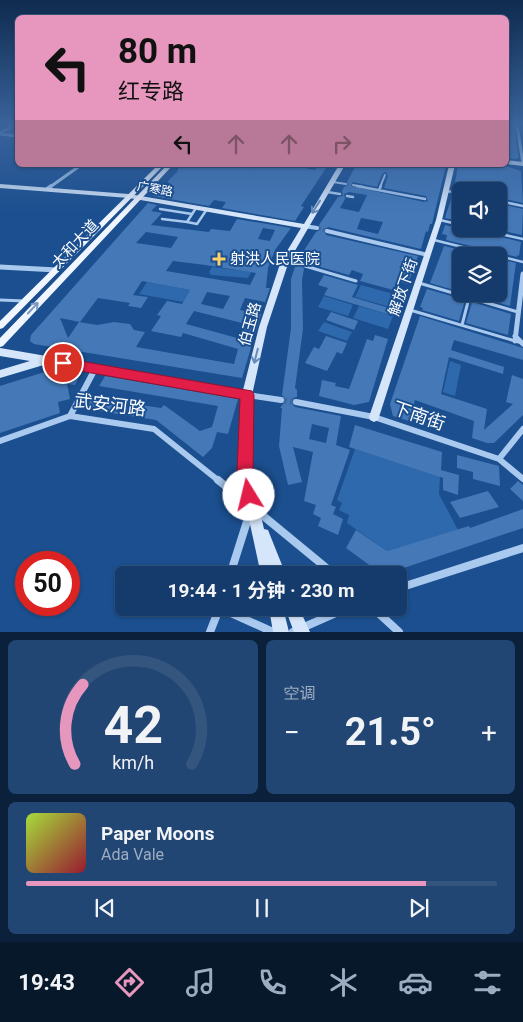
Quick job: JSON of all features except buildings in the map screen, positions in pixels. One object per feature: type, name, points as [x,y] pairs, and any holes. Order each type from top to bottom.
[{"type":"main road","name":"太和大道","points":[[0,344],[159,167]]},
{"type":"main road","name":"太和大道","points":[[0,326],[56,270],[168,167]]},
{"type":"street","points":[[509,163],[523,164]]},
{"type":"street","points":[[47,190],[78,167]]},
{"type":"street","name":"伯玉路","points":[[252,507],[245,473],[247,395],[263,327],[284,261],[341,167]]},
{"type":"street","name":"解放下街","points":[[374,417],[433,240],[439,220],[441,202],[446,191],[452,167]]},
{"type":"street","name":"广寒路","points":[[0,186],[134,197],[304,226]]},
{"type":"street","points":[[304,226],[317,228]]},
{"type":"street","points":[[328,231],[428,255]]},
{"type":"street","points":[[0,266],[56,270]]},
{"type":"street","points":[[523,274],[515,339],[523,344]]},
{"type":"street","points":[[0,352],[281,400]]},
{"type":"street","points":[[0,374],[47,360]]},
{"type":"street","points":[[70,416],[95,369]]},
{"type":"street","name":"下南街","points":[[296,402],[374,417],[499,459],[523,479]]},
{"type":"street","name":"武安河路","points":[[0,441],[70,416],[154,429],[252,507],[275,566]]},
{"type":"street","points":[[499,459],[523,429]]},
{"type":"street","points":[[233,566],[252,507]]},
{"type":"street","points":[[252,507],[266,566]]},
{"type":"street","points":[[252,507],[323,566]]},
{"type":"street","points":[[407,585],[523,548]]},
{"type":"street","points":[[210,632],[217,616]]},
{"type":"street","points":[[238,616],[273,632]]},
{"type":"street","points":[[278,616],[282,632]]},
{"type":"street","points":[[294,616],[299,631],[330,616]]},
{"type":"street","points":[[382,616],[399,632]]},
{"type":"lane","points":[[378,190],[385,175]]},
{"type":"lane","points":[[332,182],[346,184]]},
{"type":"lane","points":[[353,185],[425,199]]},
{"type":"lane","points":[[446,191],[452,192]]},
{"type":"lane","points":[[326,192],[340,194]]},
{"type":"lane","points":[[347,196],[353,197]]},
{"type":"lane","points":[[507,203],[523,206]]},
{"type":"lane","points":[[186,222],[197,207]]},
{"type":"lane","points":[[160,209],[192,214]]},
{"type":"lane","points":[[162,219],[197,224],[208,209]]},
{"type":"lane","points":[[439,220],[452,223]]},
{"type":"lane","points":[[507,235],[523,239]]},
{"type":"lane","points":[[433,240],[523,262]]},
{"type":"lane","points":[[284,261],[296,264]]},
{"type":"lane","points":[[305,266],[356,281]]},
{"type":"lane","points":[[418,283],[452,293]]},
{"type":"lane","points":[[0,300],[25,301]]},
{"type":"lane","points":[[462,325],[468,302]]},
{"type":"lane","points":[[483,302],[518,312]]},
{"type":"lane","points":[[410,310],[515,339]]},
{"type":"shaded area","points":[[212,267],[251,272],[248,278],[211,275],[209,272]]},
{"type":"shaded area","points":[[147,282],[190,290],[183,302],[139,294]]},
{"type":"shaded area","points":[[361,285],[401,296],[397,309],[355,297]]},
{"type":"shaded area","points":[[324,296],[353,305],[348,316],[318,307]]},
{"type":"shaded area","points":[[359,306],[393,316],[388,329],[353,318]]},
{"type":"shaded area","points":[[324,322],[352,332],[347,341],[318,331]]},
{"type":"shaded area","points":[[450,361],[461,365],[455,396],[443,392]]},
{"type":"shaded area","points":[[355,449],[440,476],[439,494],[458,530],[387,551],[347,523],[349,515],[339,510],[342,503],[337,500]]},
{"type":"tunnel","points":[[317,228],[327,231]]},
{"type":"tunnel","points":[[281,400],[296,402]]},
{"type":"place","name":"射洪人民医院","points":[[219,259]]},
{"type":"route","points":[[63,363],[247,395],[245,473],[249,495]]}]
